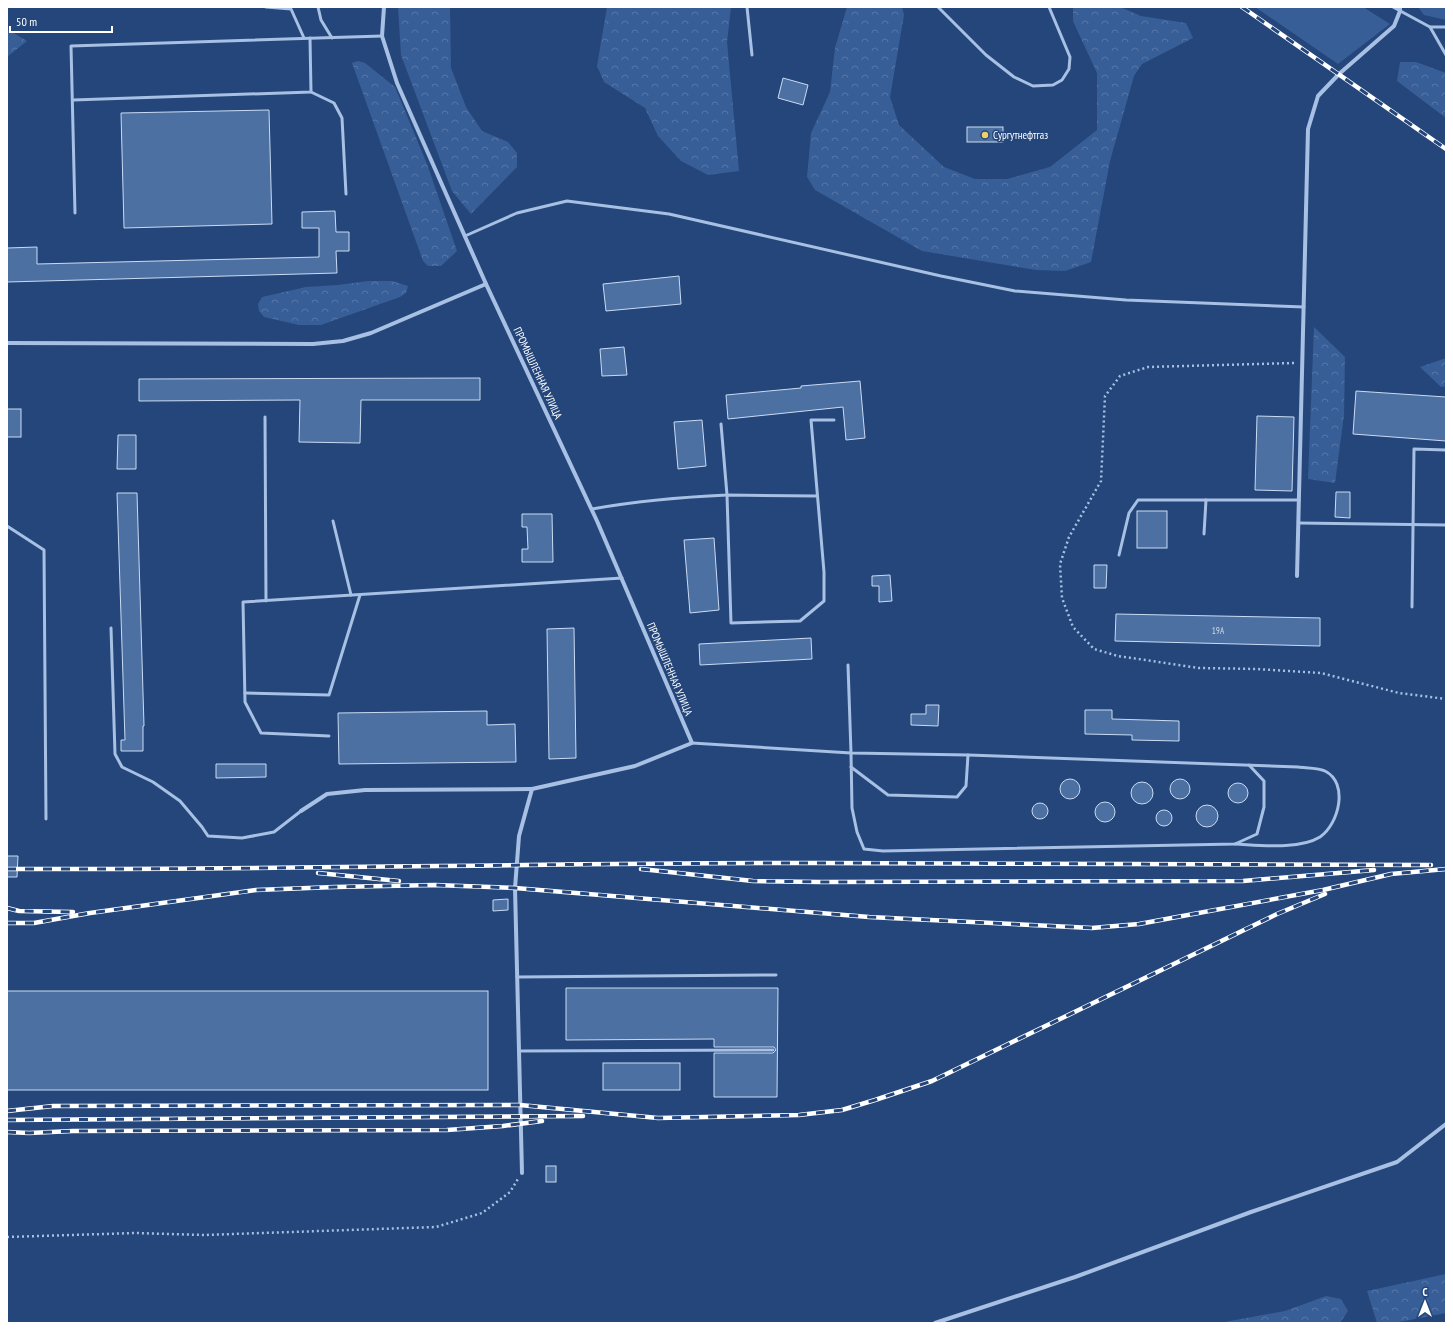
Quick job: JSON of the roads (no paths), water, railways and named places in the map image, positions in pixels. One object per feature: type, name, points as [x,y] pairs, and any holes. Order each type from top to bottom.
[{"type":"street","name":"ПРОМЫШЛЕННАЯ УЛИЦА","points":[[384,7],[382,36],[397,83],[486,284],[592,509],[692,743]]},
{"type":"street","points":[[1297,576],[1308,129],[1318,96],[1339,74],[1394,26],[1400,9]]},
{"type":"street","points":[[7,343],[314,344],[343,341],[371,333],[486,284]]},
{"type":"street","points":[[301,811],[327,794],[364,790],[532,789],[635,766],[692,743]]},
{"type":"street","points":[[522,1173],[515,888],[519,836],[532,789]]},
{"type":"street","points":[[935,1323],[1075,1277],[1251,1212],[1397,1162],[1446,1124]]},
{"type":"lane","points":[[266,7],[291,9],[304,38]]},
{"type":"lane","points":[[318,7],[321,20],[332,38]]},
{"type":"lane","points":[[747,7],[752,55]]},
{"type":"lane","points":[[938,7],[986,55],[1014,77],[1033,86],[1053,85],[1062,80],[1069,69],[1070,57],[1049,7]]},
{"type":"lane","points":[[1393,7],[1400,9],[1430,27],[1446,55]]},
{"type":"lane","points":[[1430,27],[1446,27]]},
{"type":"lane","points":[[75,212],[71,46],[382,36]]},
{"type":"lane","points":[[310,38],[311,92]]},
{"type":"lane","points":[[72,100],[311,92],[334,103],[342,118],[346,194]]},
{"type":"lane","points":[[465,236],[517,213],[567,201],[669,214],[941,276],[1015,291],[1126,300],[1304,307]]},
{"type":"lane","points":[[265,417],[266,601]]},
{"type":"lane","points":[[721,424],[727,495],[731,623],[800,621],[824,601],[824,572],[811,420],[834,420]]},
{"type":"lane","points":[[1412,606],[1414,449],[1446,450]]},
{"type":"lane","points":[[592,509],[684,497],[727,495],[817,496]]},
{"type":"lane","points":[[1119,555],[1129,513],[1138,500],[1299,500]]},
{"type":"lane","points":[[1204,534],[1206,500]]},
{"type":"lane","points":[[333,521],[351,595]]},
{"type":"lane","points":[[1299,523],[1446,526]]},
{"type":"lane","points":[[7,526],[44,550],[46,819]]},
{"type":"lane","points":[[329,736],[261,733],[245,702],[243,602],[622,578]]},
{"type":"lane","points":[[245,693],[329,695],[360,595]]},
{"type":"lane","points":[[111,628],[115,754],[122,767],[153,782],[180,801],[208,836],[242,838],[274,832],[301,811]]},
{"type":"lane","points":[[692,743],[852,753],[968,755],[1298,767],[1325,770],[1336,781],[1340,793],[1340,805],[1329,828],[1320,837],[1304,843],[1282,845],[1235,844],[883,851],[864,848],[857,832],[852,808],[852,753],[848,665]]},
{"type":"lane","points":[[852,767],[888,795],[956,797],[966,786],[968,755]]},
{"type":"lane","points":[[1235,844],[1257,834],[1264,807],[1264,782],[1249,765]]},
{"type":"lane","points":[[517,977],[776,975]]},
{"type":"lane","points":[[519,1051],[773,1050]]},
{"type":"railway","points":[[1242,7],[1446,149]]},
{"type":"railway","points":[[7,869],[816,863],[1431,865]]},
{"type":"railway","points":[[641,869],[753,881],[821,882],[1243,881],[1374,870]]},
{"type":"railway","points":[[7,923],[34,923],[90,913],[256,890],[435,885],[515,888],[869,917],[1092,928],[1139,924],[1323,890],[1391,874],[1446,869]]},
{"type":"railway","points":[[318,873],[399,881]]},
{"type":"railway","points":[[7,1111],[53,1106],[520,1105],[658,1118],[799,1115],[842,1110],[932,1081],[1277,914],[1325,894]]},
{"type":"railway","points":[[7,908],[19,911],[73,912]]},
{"type":"railway","points":[[7,1120],[583,1116]]},
{"type":"railway","points":[[7,1132],[447,1130],[503,1126],[542,1121]]},
{"type":"place","name":"Сургутнефтгаз","points":[[985,135]]}]
